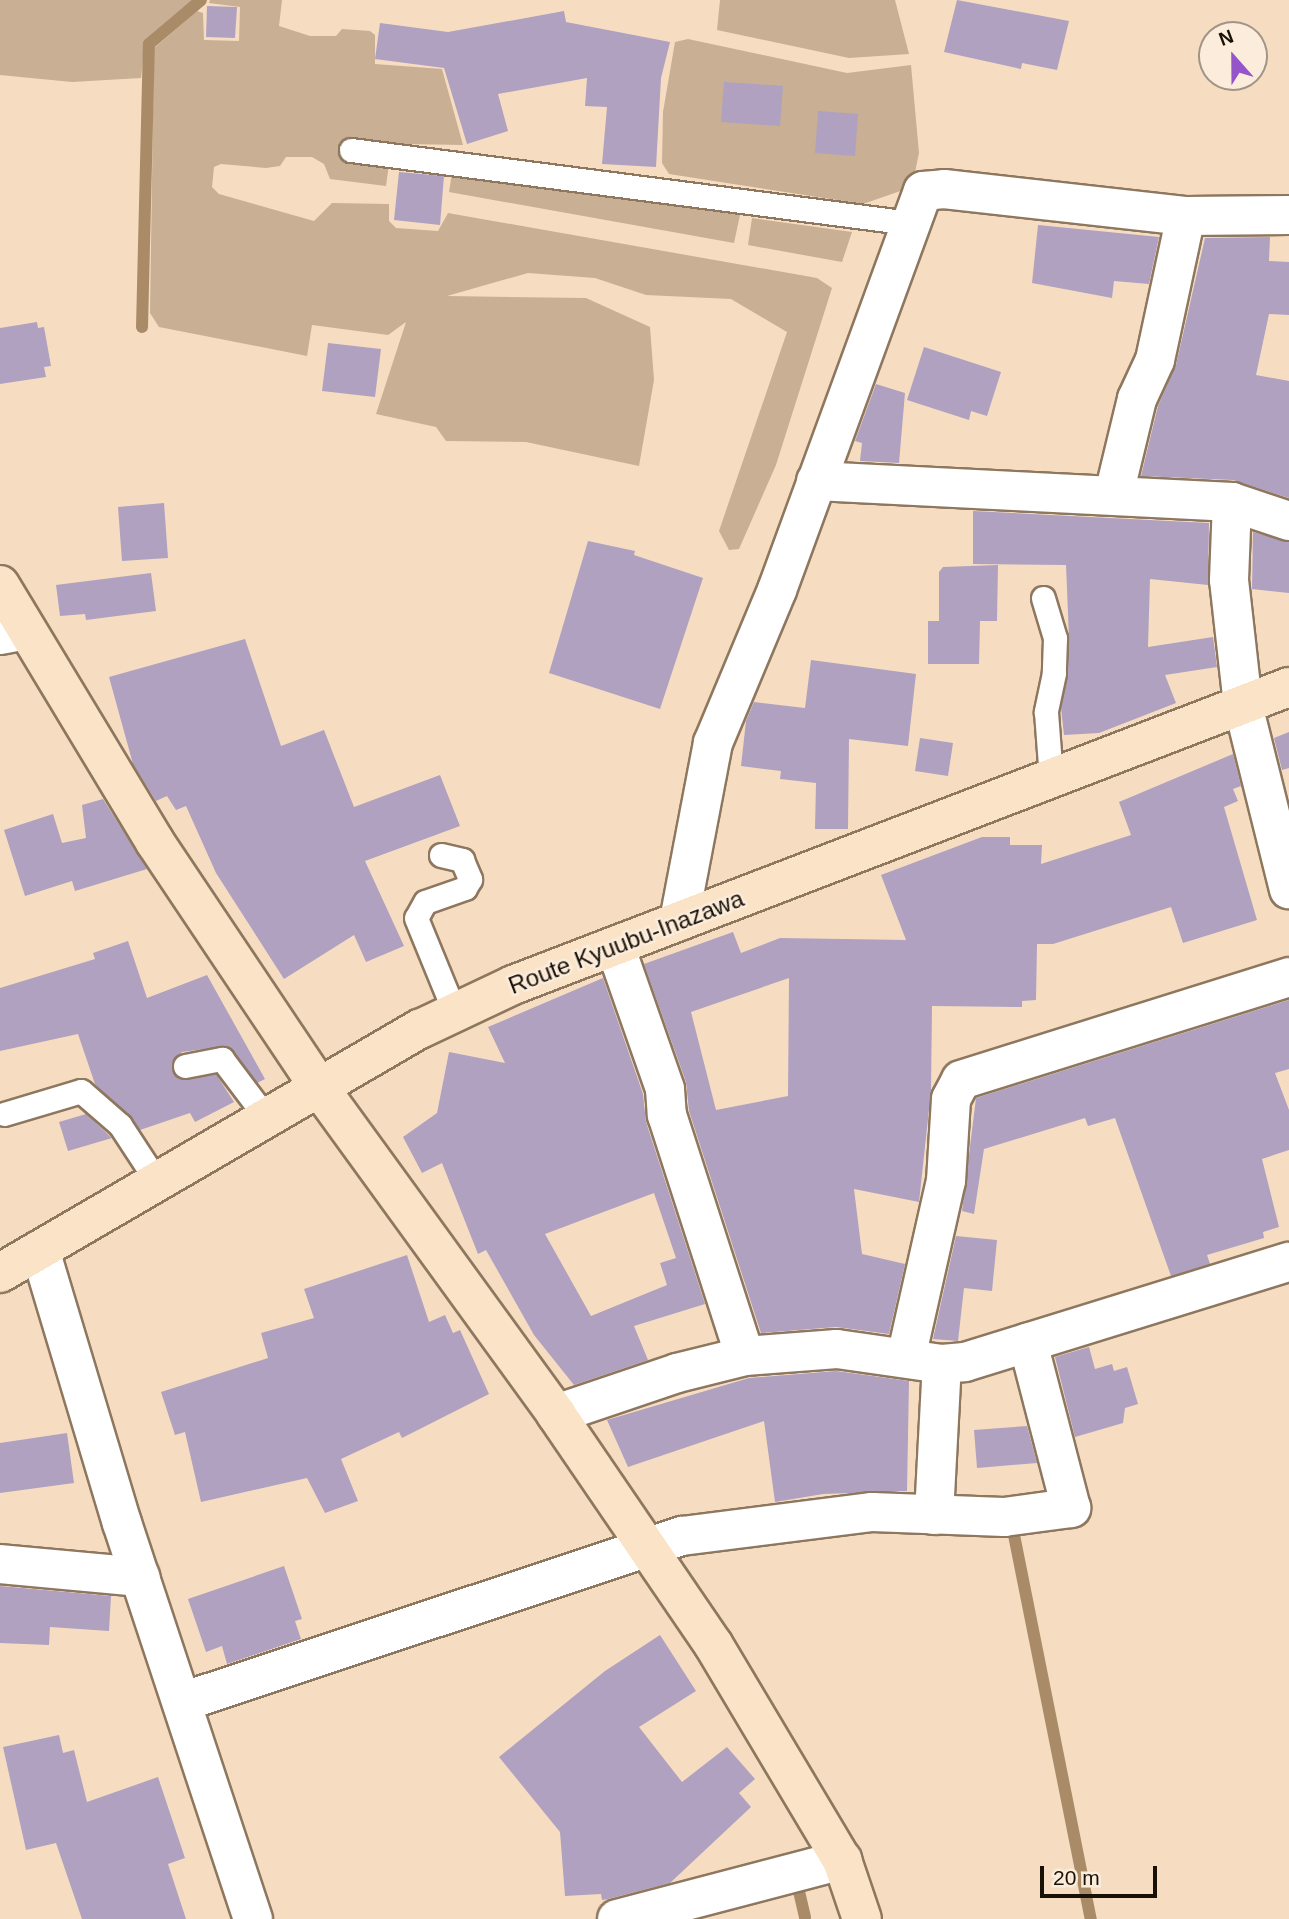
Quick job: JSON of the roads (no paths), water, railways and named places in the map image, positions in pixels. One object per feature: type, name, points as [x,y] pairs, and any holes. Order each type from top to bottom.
[{"type":"street","points":[[679,922],[713,743],[777,590],[923,191],[944,189],[1186,216],[1289,215]]},
{"type":"street","points":[[1114,494],[1137,399],[1155,360],[1186,216]]},
{"type":"street","points":[[816,481],[1232,502],[1289,522]]},
{"type":"street","points":[[1232,502],[1228,580],[1243,705],[1289,888]]},
{"type":"street","points":[[0,585],[13,633],[321,1090],[556,1414],[713,1644],[842,1860],[858,1918]]},
{"type":"street","name":"Route Kyuubu-Inazawa","points":[[12,1262],[158,1183],[455,1013],[615,946],[1289,687]]},
{"type":"street","points":[[615,946],[665,1089],[667,1115],[746,1356]]},
{"type":"street","points":[[934,1515],[924,1361],[946,1181],[951,1099],[961,1080],[1289,977]]},
{"type":"street","points":[[12,1262],[140,1577],[253,1919]]},
{"type":"street","points":[[556,1414],[677,1373],[746,1356],[837,1349],[924,1361],[965,1362],[1289,1262]]},
{"type":"street","points":[[182,1702],[682,1536],[872,1512],[1004,1517],[1071,1508],[1028,1343]]},
{"type":"street","points":[[0,1564],[140,1577]]},
{"type":"street","points":[[617,1919],[842,1860]]},
{"type":"lane","points":[[351,150],[910,223]]},
{"type":"lane","points":[[1043,598],[1055,638],[1054,673],[1046,712],[1051,779]]},
{"type":"lane","points":[[442,855],[462,860],[470,879],[464,888],[425,902],[416,918],[455,1013]]},
{"type":"lane","points":[[185,1066],[222,1059],[268,1120]]},
{"type":"lane","points":[[4,1114],[81,1091],[120,1125],[158,1183]]},
{"type":"waterway","points":[[142,327],[149,44],[201,0]]},
{"type":"waterway","points":[[1013,1530],[1091,1919]]},
{"type":"waterway","points":[[786,1890],[798,1887],[805,1917]]}]
